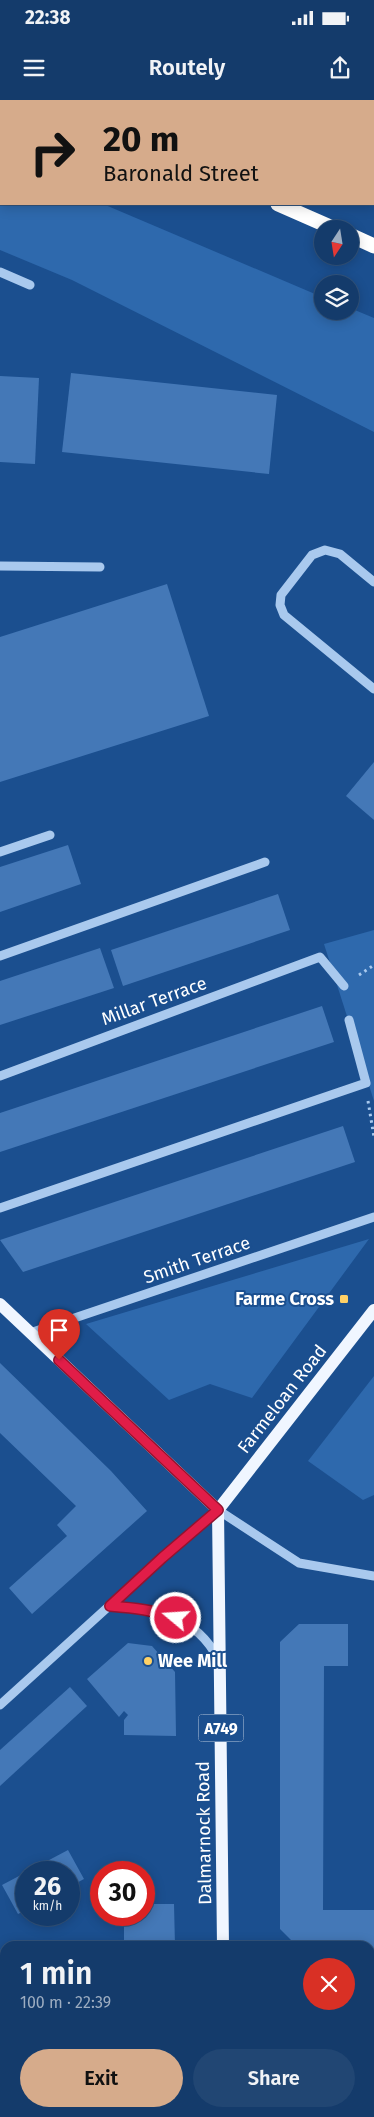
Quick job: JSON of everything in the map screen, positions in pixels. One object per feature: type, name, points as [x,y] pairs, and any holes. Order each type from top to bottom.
[{"type":"highway","points":[[280,205],[314,220]]},
{"type":"highway","points":[[359,239],[374,246]]},
{"type":"main road","points":[[0,1304],[218,1510]]},
{"type":"main road","name":"Farmeloan Road","points":[[218,1510],[374,1310]]},
{"type":"main road","name":"Dalmarnock Road","points":[[218,1510],[223,1941]]},
{"type":"street","points":[[0,272],[30,285]]},
{"type":"street","points":[[374,582],[340,554],[325,550],[312,555],[281,595],[280,605],[284,615],[374,689]]},
{"type":"street","points":[[0,566],[100,567]]},
{"type":"street","points":[[0,852],[50,835]]},
{"type":"street","points":[[0,956],[265,862]]},
{"type":"street","name":"Millar Terrace","points":[[0,1076],[320,957],[344,986]]},
{"type":"street","points":[[0,1208],[366,1084],[350,1020]]},
{"type":"street","name":"Smith Terrace","points":[[30,1333],[374,1217]]},
{"type":"street","points":[[2,1700],[218,1510],[300,1563],[374,1576]]},
{"type":"street","points":[[110,1606],[138,1608],[160,1612],[176,1618],[202,1635],[212,1648],[220,1664]]},
{"type":"path","points":[[366,1084],[374,1137]]},
{"type":"shaded area","points":[[0,205],[105,205],[314,294],[314,320],[359,320],[359,312],[374,318],[374,432],[72,280],[0,250]]},
{"type":"shaded area","points":[[374,930],[374,1101],[324,944]]},
{"type":"shaded area","points":[[369,1239],[252,1398],[210,1384],[169,1400],[86,1324]]},
{"type":"shaded area","points":[[374,1376],[374,1495],[363,1500],[308,1461]]},
{"type":"building","points":[[71,373],[277,395],[269,474],[62,452]]},
{"type":"building","points":[[0,376],[39,378],[35,464],[0,462]]},
{"type":"building","points":[[167,584],[209,716],[0,782],[0,637]]},
{"type":"building","points":[[374,762],[374,820],[346,796]]},
{"type":"building","points":[[68,845],[81,884],[0,912],[0,867]]},
{"type":"building","points":[[278,894],[290,930],[123,986],[111,950]]},
{"type":"building","points":[[100,948],[114,988],[0,1025],[0,981]]},
{"type":"building","points":[[322,1006],[334,1042],[0,1152],[0,1113]]},
{"type":"building","points":[[343,1126],[355,1162],[23,1272],[0,1240]]},
{"type":"building","points":[[0,1363],[111,1471],[147,1511],[32,1614],[9,1588],[67,1536],[57,1525],[76,1506],[0,1433]]},
{"type":"building","points":[[299,1624],[348,1624],[348,1666],[324,1666],[323,1910],[374,1910],[374,1941],[292,1941],[280,1929],[280,1642]]},
{"type":"building","points":[[128,1643],[152,1646],[175,1672],[176,1736],[124,1735],[124,1720],[128,1715],[124,1711],[119,1717],[87,1679]]},
{"type":"building","points":[[70,1687],[87,1706],[0,1786],[0,1750]]},
{"type":"building","points":[[68,1850],[74,1861],[48,1861]]},
{"type":"building","points":[[80,1872],[84,1879],[80,1881]]},
{"type":"building","points":[[15,1878],[15,1909],[2,1885]]},
{"type":"building","points":[[155,1904],[174,1904],[175,1941],[124,1941],[124,1926],[155,1926]]},
{"type":"place","name":"Farme Cross","points":[[344,1299]]},
{"type":"place","name":"Wee Mill","points":[[148,1661]]},
{"type":"route","points":[[59,1360],[218,1510],[110,1606],[160,1612],[176,1618]]}]
